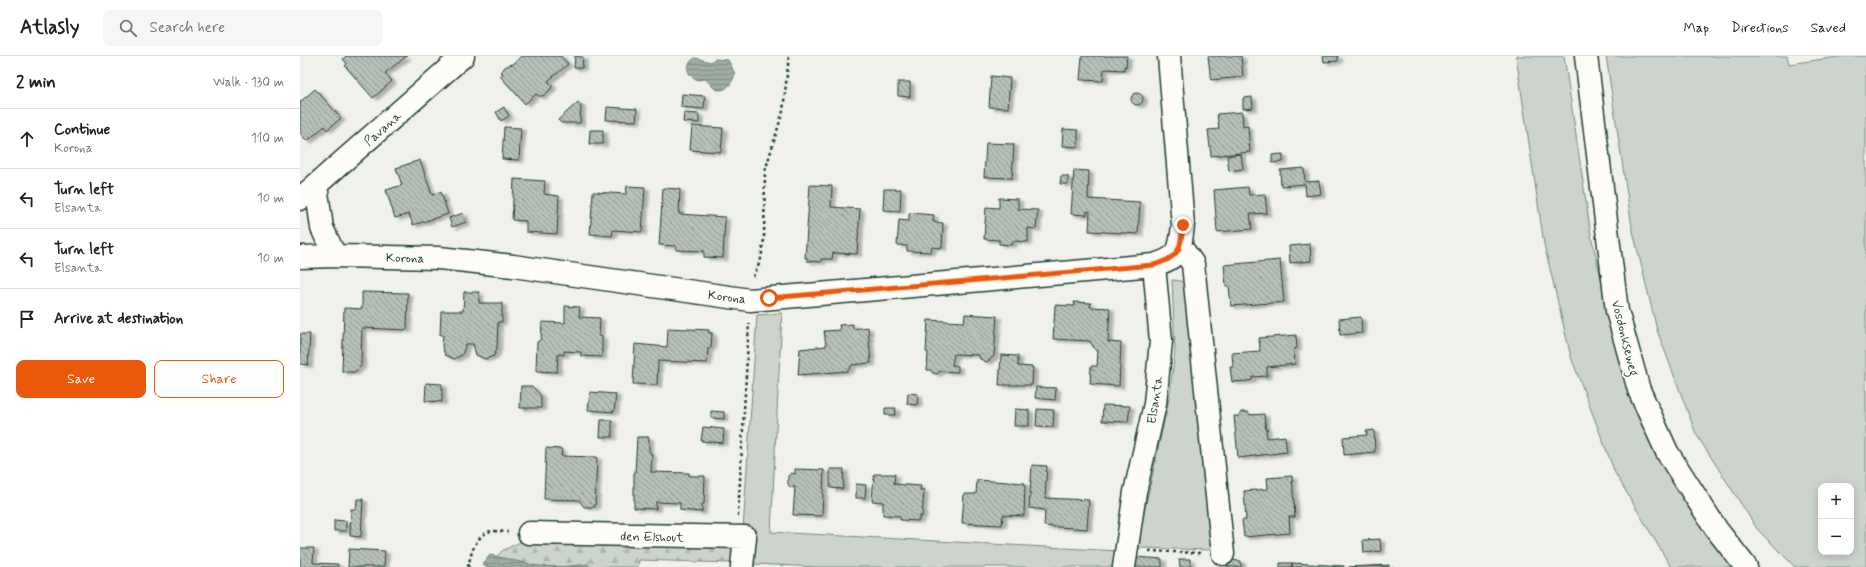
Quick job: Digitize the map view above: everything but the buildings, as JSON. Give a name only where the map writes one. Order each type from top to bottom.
[{"type":"street","name":"Pavana","points":[[300,199],[463,56]]},
{"type":"street","points":[[1154,265],[1170,260],[1181,247],[1183,225],[1169,56]]},
{"type":"street","name":"Vosdonkseweg","points":[[1586,56],[1617,311],[1639,390],[1667,452],[1718,530],[1746,567]]},
{"type":"street","points":[[316,185],[322,228],[335,256]]},
{"type":"street","points":[[1181,247],[1193,264],[1223,554]]},
{"type":"street","name":"Korona","points":[[300,257],[335,256],[439,258],[512,266],[750,300],[1154,265]]},
{"type":"street","name":"Elsanta","points":[[1125,559],[1135,492],[1155,404],[1160,341],[1154,265]]},
{"type":"street","name":"den Elshout","points":[[529,533],[737,537]]},
{"type":"street","points":[[737,537],[744,537],[742,567]]},
{"type":"path","points":[[737,537],[750,300],[749,287],[761,259],[764,239],[765,171],[783,111],[789,56]]},
{"type":"path","points":[[468,567],[472,550],[477,541],[489,532],[529,533]]},
{"type":"path","points":[[1125,559],[1223,554]]},
{"type":"green space","points":[[1516,56],[1564,56],[1591,235],[1616,342],[1734,567],[1671,567],[1615,473],[1571,357],[1544,244]]},
{"type":"green space","points":[[1606,56],[1787,56],[1789,64],[1845,56],[1866,56],[1866,567],[1795,567],[1758,530],[1696,434],[1657,330],[1632,227]]},
{"type":"green space","points":[[1172,280],[1181,281],[1188,288],[1213,550],[1139,548],[1142,522],[1169,399],[1175,351]]},
{"type":"green space","points":[[782,313],[771,532],[1119,551],[1116,567],[819,567],[752,564],[743,530],[757,315]]},
{"type":"green space","points":[[522,541],[733,545],[732,563],[639,560],[638,567],[485,567],[502,551]]},
{"type":"shaded area","points":[[695,58],[711,62],[715,59],[728,60],[735,74],[728,87],[718,90],[705,79],[698,80],[694,78],[689,73],[688,67],[691,61]]},
{"type":"shaded area","points":[[490,555],[538,566],[562,567],[490,567],[483,564]]},
{"type":"shaded area","points":[[588,564],[590,567],[562,567]]},
{"type":"route","points":[[769,298],[1154,265],[1170,260],[1181,247],[1183,225]]}]
